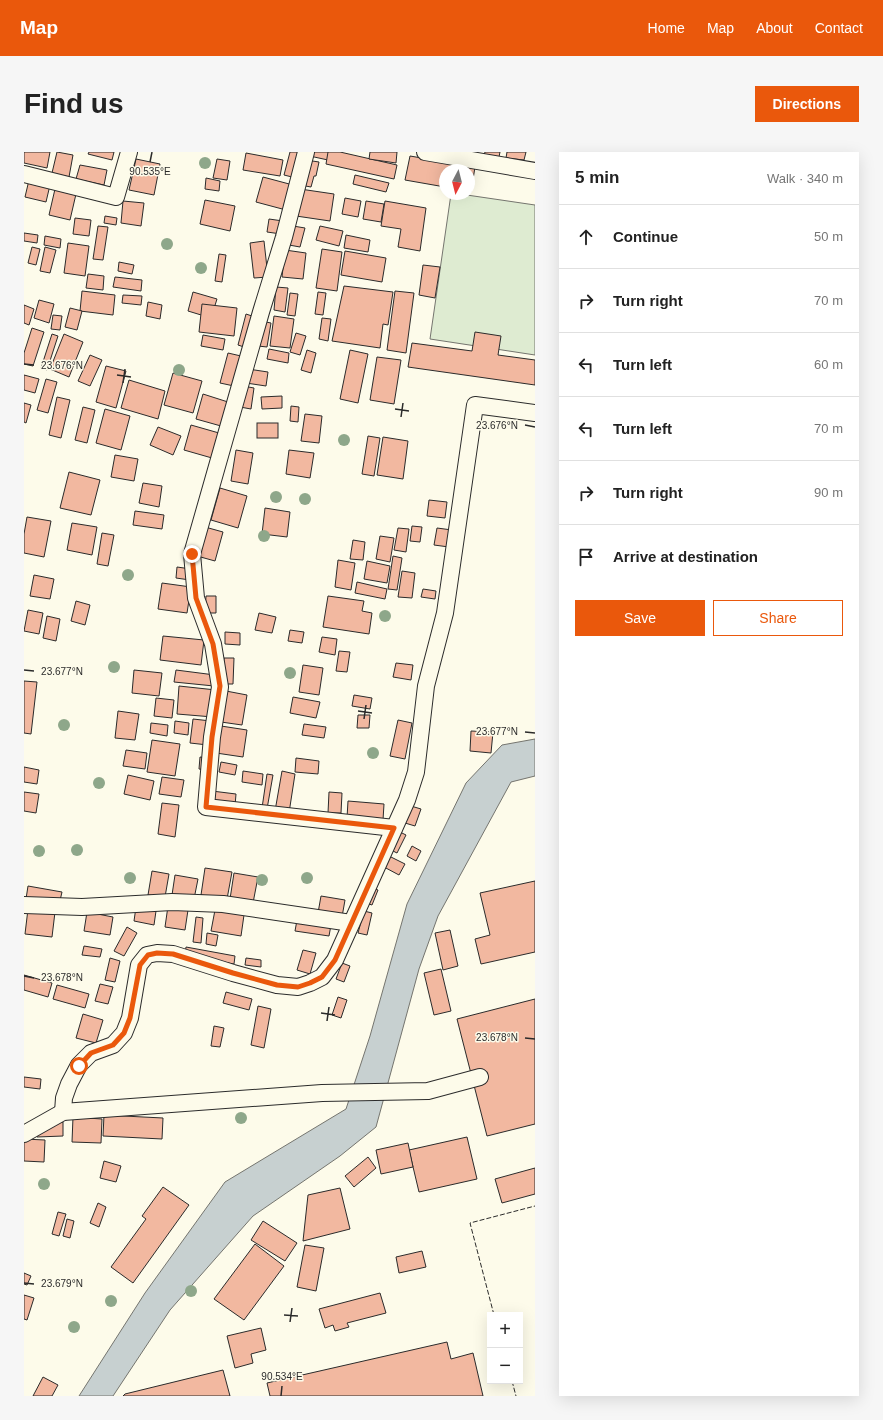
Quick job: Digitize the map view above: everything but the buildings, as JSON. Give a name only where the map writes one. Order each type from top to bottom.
[{"type":"street","points":[[24,174],[116,197],[129,152]]},
{"type":"street","points":[[306,152],[284,237],[192,554],[196,598],[213,644],[220,686],[212,737],[206,807],[394,828]]},
{"type":"street","points":[[425,152],[535,171]]},
{"type":"street","points":[[63,1112],[64,1098],[69,1084],[79,1066],[91,1053],[113,1045],[124,1033],[130,1018],[140,965],[148,955],[157,953],[173,954],[277,985],[298,987],[322,977],[335,960],[407,800],[416,772],[426,686],[445,613],[475,405],[535,412]]},
{"type":"street","points":[[24,905],[82,907],[172,902],[223,904],[351,923]]},
{"type":"street","points":[[24,1134],[63,1112],[322,1093],[428,1091],[480,1077]]},
{"type":"green space","points":[[475,196],[535,205],[535,355],[430,339],[450,200],[475,200]]},
{"type":"shaded area","points":[[535,739],[535,776],[511,782],[438,916],[419,969],[376,1127],[340,1156],[253,1216],[170,1310],[113,1396],[79,1396],[145,1293],[225,1182],[346,1109],[370,1036],[407,904],[466,783],[502,745]]},
{"type":"fence","points":[[493,1312],[470,1223],[535,1206]]},
{"type":"fence","points":[[513,1384],[516,1396]]},
{"type":"route","points":[[79,1066],[91,1053],[113,1045],[124,1033],[130,1018],[140,965],[148,955],[157,953],[173,954],[277,985],[298,987],[322,977],[335,960],[394,828],[206,807],[212,737],[220,686],[213,644],[196,598],[192,554]]}]
